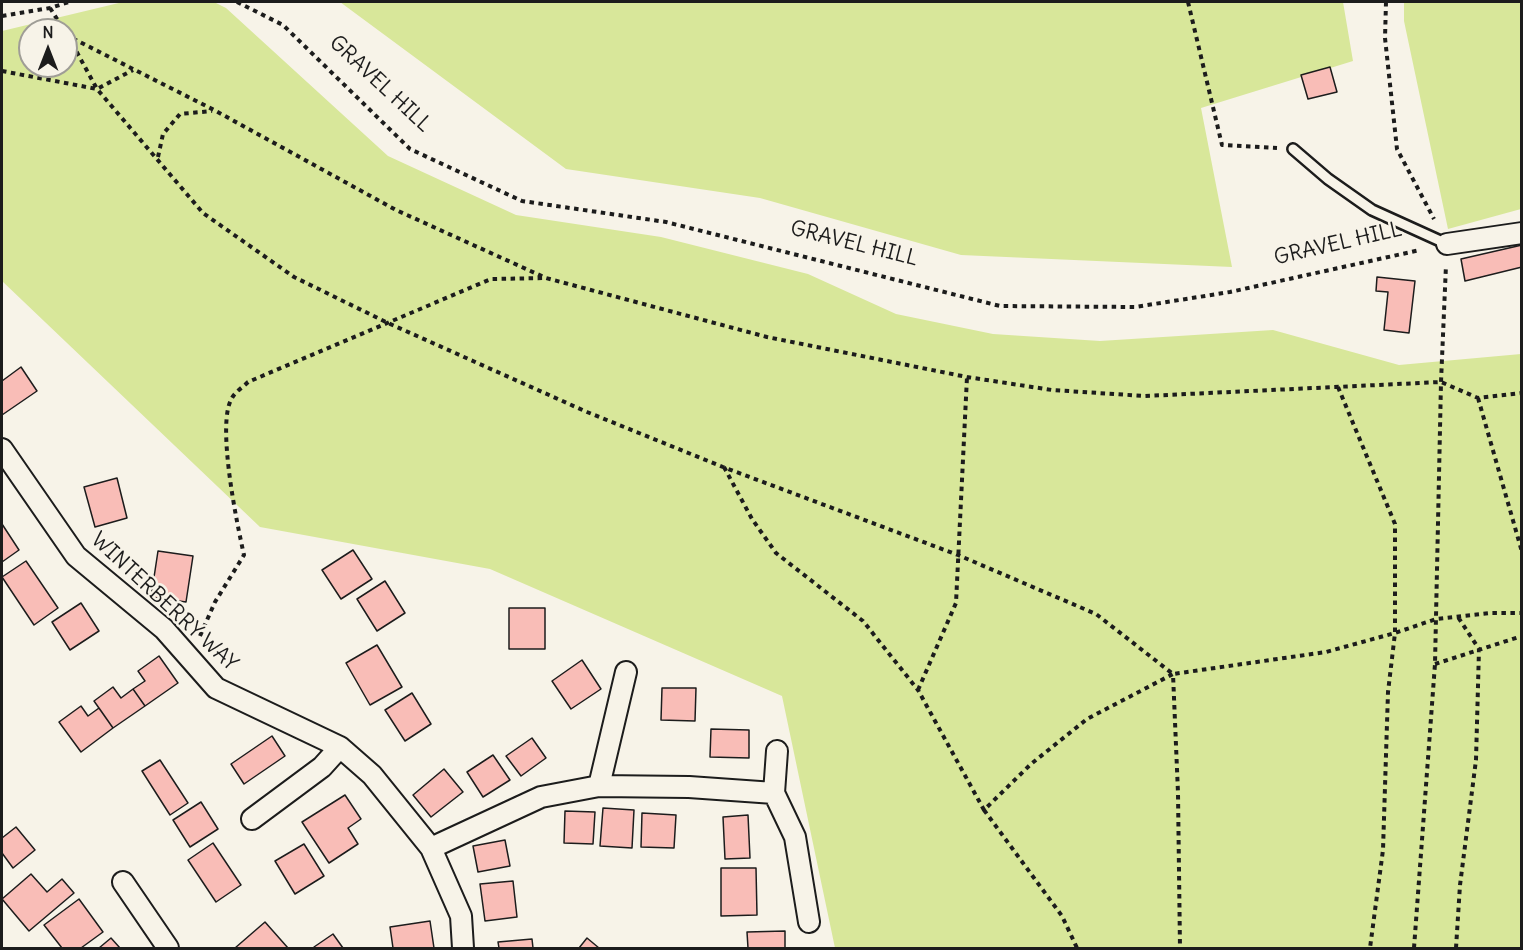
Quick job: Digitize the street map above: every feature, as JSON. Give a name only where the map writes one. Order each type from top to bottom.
[{"type":"street","points":[[1447,244],[1521,233]]},
{"type":"street","name":"WINTERBERRY WAY","points":[[2,449],[76,556],[164,629],[216,688],[340,747],[372,775],[431,848],[461,916],[463,948]]},
{"type":"street","points":[[599,786],[626,672]]},
{"type":"street","points":[[252,819],[322,767],[340,747]]},
{"type":"street","points":[[777,751],[774,793],[795,837],[809,922]]},
{"type":"street","points":[[431,848],[541,797],[599,786],[689,787],[774,793]]},
{"type":"street","points":[[123,882],[168,948]]},
{"type":"lane","points":[[1293,149],[1328,179],[1372,210],[1447,244]]},
{"type":"path","points":[[2,16],[50,8],[69,2]]},
{"type":"path","name":"GRAVEL HILL","points":[[237,2],[283,25],[410,149],[522,201],[666,222],[1000,306],[1135,307],[1230,292],[1447,244]]},
{"type":"path","points":[[1188,2],[1222,145],[1293,149]]},
{"type":"path","points":[[1386,2],[1385,38],[1397,149],[1447,244],[1441,382],[1435,664],[1414,948]]},
{"type":"path","points":[[50,8],[56,18]]},
{"type":"path","points":[[78,39],[214,110],[396,210],[546,278],[767,336],[967,377],[1052,390],[1145,396],[1441,382],[1478,398],[1521,393]]},
{"type":"path","points":[[78,55],[97,89],[203,213],[294,277],[388,323],[587,412],[958,555],[1096,614],[1173,674],[1178,793],[1180,948]]},
{"type":"path","points":[[2,71],[97,89],[134,69]]},
{"type":"path","points":[[157,158],[163,134],[180,114],[214,110]]},
{"type":"path","points":[[190,659],[215,602],[244,555],[232,502],[226,420],[231,399],[248,382],[491,279],[546,278]]},
{"type":"path","points":[[918,690],[956,603],[967,377]]},
{"type":"path","points":[[1338,387],[1395,524],[1395,633],[1388,692],[1383,850],[1370,948]]},
{"type":"path","points":[[1478,398],[1521,552]]},
{"type":"path","points":[[723,466],[752,519],[776,553],[863,621],[918,690],[984,810],[1062,916],[1077,948]]},
{"type":"path","points":[[984,810],[1031,764],[1087,719],[1173,674],[1326,652],[1436,619],[1491,613],[1521,613]]},
{"type":"path","points":[[1456,948],[1460,885],[1476,760],[1479,649],[1458,616]]},
{"type":"path","points":[[1435,664],[1521,636]]},
{"type":"green space","points":[[123,2],[214,2],[226,8],[388,156],[516,215],[661,237],[808,274],[896,314],[993,334],[1100,341],[1273,330],[1399,365],[1521,354],[1521,948],[835,948],[782,696],[490,569],[260,527],[2,281],[2,31],[18,27],[18,78],[78,78],[78,18],[56,18]]},
{"type":"green space","points":[[340,2],[1343,2],[1353,61],[1201,108],[1232,267],[961,255],[760,198],[566,169]]},
{"type":"green space","points":[[1404,2],[1521,2],[1521,209],[1448,229],[1404,21]]},
{"type":"building","points":[[1330,67],[1337,92],[1308,99],[1301,75]]},
{"type":"building","points":[[1522,245],[1522,267],[1465,281],[1461,259]]},
{"type":"building","points":[[1377,277],[1415,281],[1409,333],[1384,330],[1388,292],[1376,291]]},
{"type":"building","points":[[21,367],[37,391],[2,415],[2,381]]},
{"type":"building","points":[[117,478],[127,518],[95,527],[84,487]]},
{"type":"building","points":[[2,524],[19,550],[2,562]]},
{"type":"building","points":[[353,550],[372,579],[341,599],[322,570]]},
{"type":"building","points":[[158,551],[193,556],[186,602],[151,597]]},
{"type":"building","points":[[26,561],[58,608],[34,625],[2,577]]},
{"type":"building","points":[[385,581],[405,613],[377,631],[357,599]]},
{"type":"building","points":[[81,603],[99,631],[70,650],[52,622]]},
{"type":"building","points":[[509,608],[545,608],[545,649],[509,649]]},
{"type":"building","points":[[377,645],[402,687],[370,705],[346,663]]},
{"type":"building","points":[[159,656],[178,683],[145,706],[133,689],[145,681],[138,671]]},
{"type":"building","points":[[582,660],[601,689],[571,709],[552,681]]},
{"type":"building","points":[[113,687],[121,698],[133,689],[145,706],[113,728],[94,701]]},
{"type":"building","points":[[662,688],[696,688],[695,721],[661,720]]},
{"type":"building","points":[[412,693],[431,724],[405,741],[385,710]]},
{"type":"building","points":[[81,706],[88,716],[99,708],[113,728],[81,752],[59,722]]},
{"type":"building","points":[[711,729],[749,730],[749,758],[710,757]]},
{"type":"building","points":[[272,736],[285,756],[244,784],[231,764]]},
{"type":"building","points":[[532,738],[546,758],[521,776],[506,756]]},
{"type":"building","points":[[493,755],[510,780],[483,797],[467,772]]},
{"type":"building","points":[[160,760],[188,803],[170,815],[142,771]]},
{"type":"building","points":[[444,769],[463,792],[431,817],[413,795]]},
{"type":"building","points":[[345,795],[361,819],[348,828],[358,844],[329,863],[302,822]]},
{"type":"building","points":[[201,802],[218,829],[190,847],[173,820]]},
{"type":"building","points":[[603,808],[634,810],[632,848],[600,846]]},
{"type":"building","points":[[565,811],[595,812],[593,844],[564,843]]},
{"type":"building","points":[[642,813],[676,815],[674,848],[641,847]]},
{"type":"building","points":[[748,815],[750,858],[725,859],[723,817]]},
{"type":"building","points":[[16,827],[35,850],[13,868],[2,853],[2,838]]},
{"type":"building","points":[[505,840],[510,866],[478,872],[473,846]]},
{"type":"building","points":[[213,843],[241,885],[216,902],[188,860]]},
{"type":"building","points":[[304,844],[324,876],[295,894],[275,861]]},
{"type":"building","points":[[721,868],[756,868],[757,915],[721,916]]},
{"type":"building","points":[[31,874],[47,892],[62,879],[74,893],[29,931],[2,899]]},
{"type":"building","points":[[513,881],[517,917],[485,921],[480,884]]},
{"type":"building","points":[[79,899],[103,932],[81,948],[62,948],[44,925]]},
{"type":"building","points":[[430,921],[434,948],[393,948],[390,927]]},
{"type":"building","points":[[265,922],[288,948],[235,948]]},
{"type":"building","points":[[785,931],[785,948],[748,948],[747,932]]},
{"type":"building","points":[[333,934],[343,948],[314,948],[314,947]]},
{"type":"building","points":[[111,938],[120,948],[99,948]]},
{"type":"building","points":[[587,938],[599,948],[579,948]]},
{"type":"building","points":[[532,939],[533,948],[499,948],[498,942]]}]
